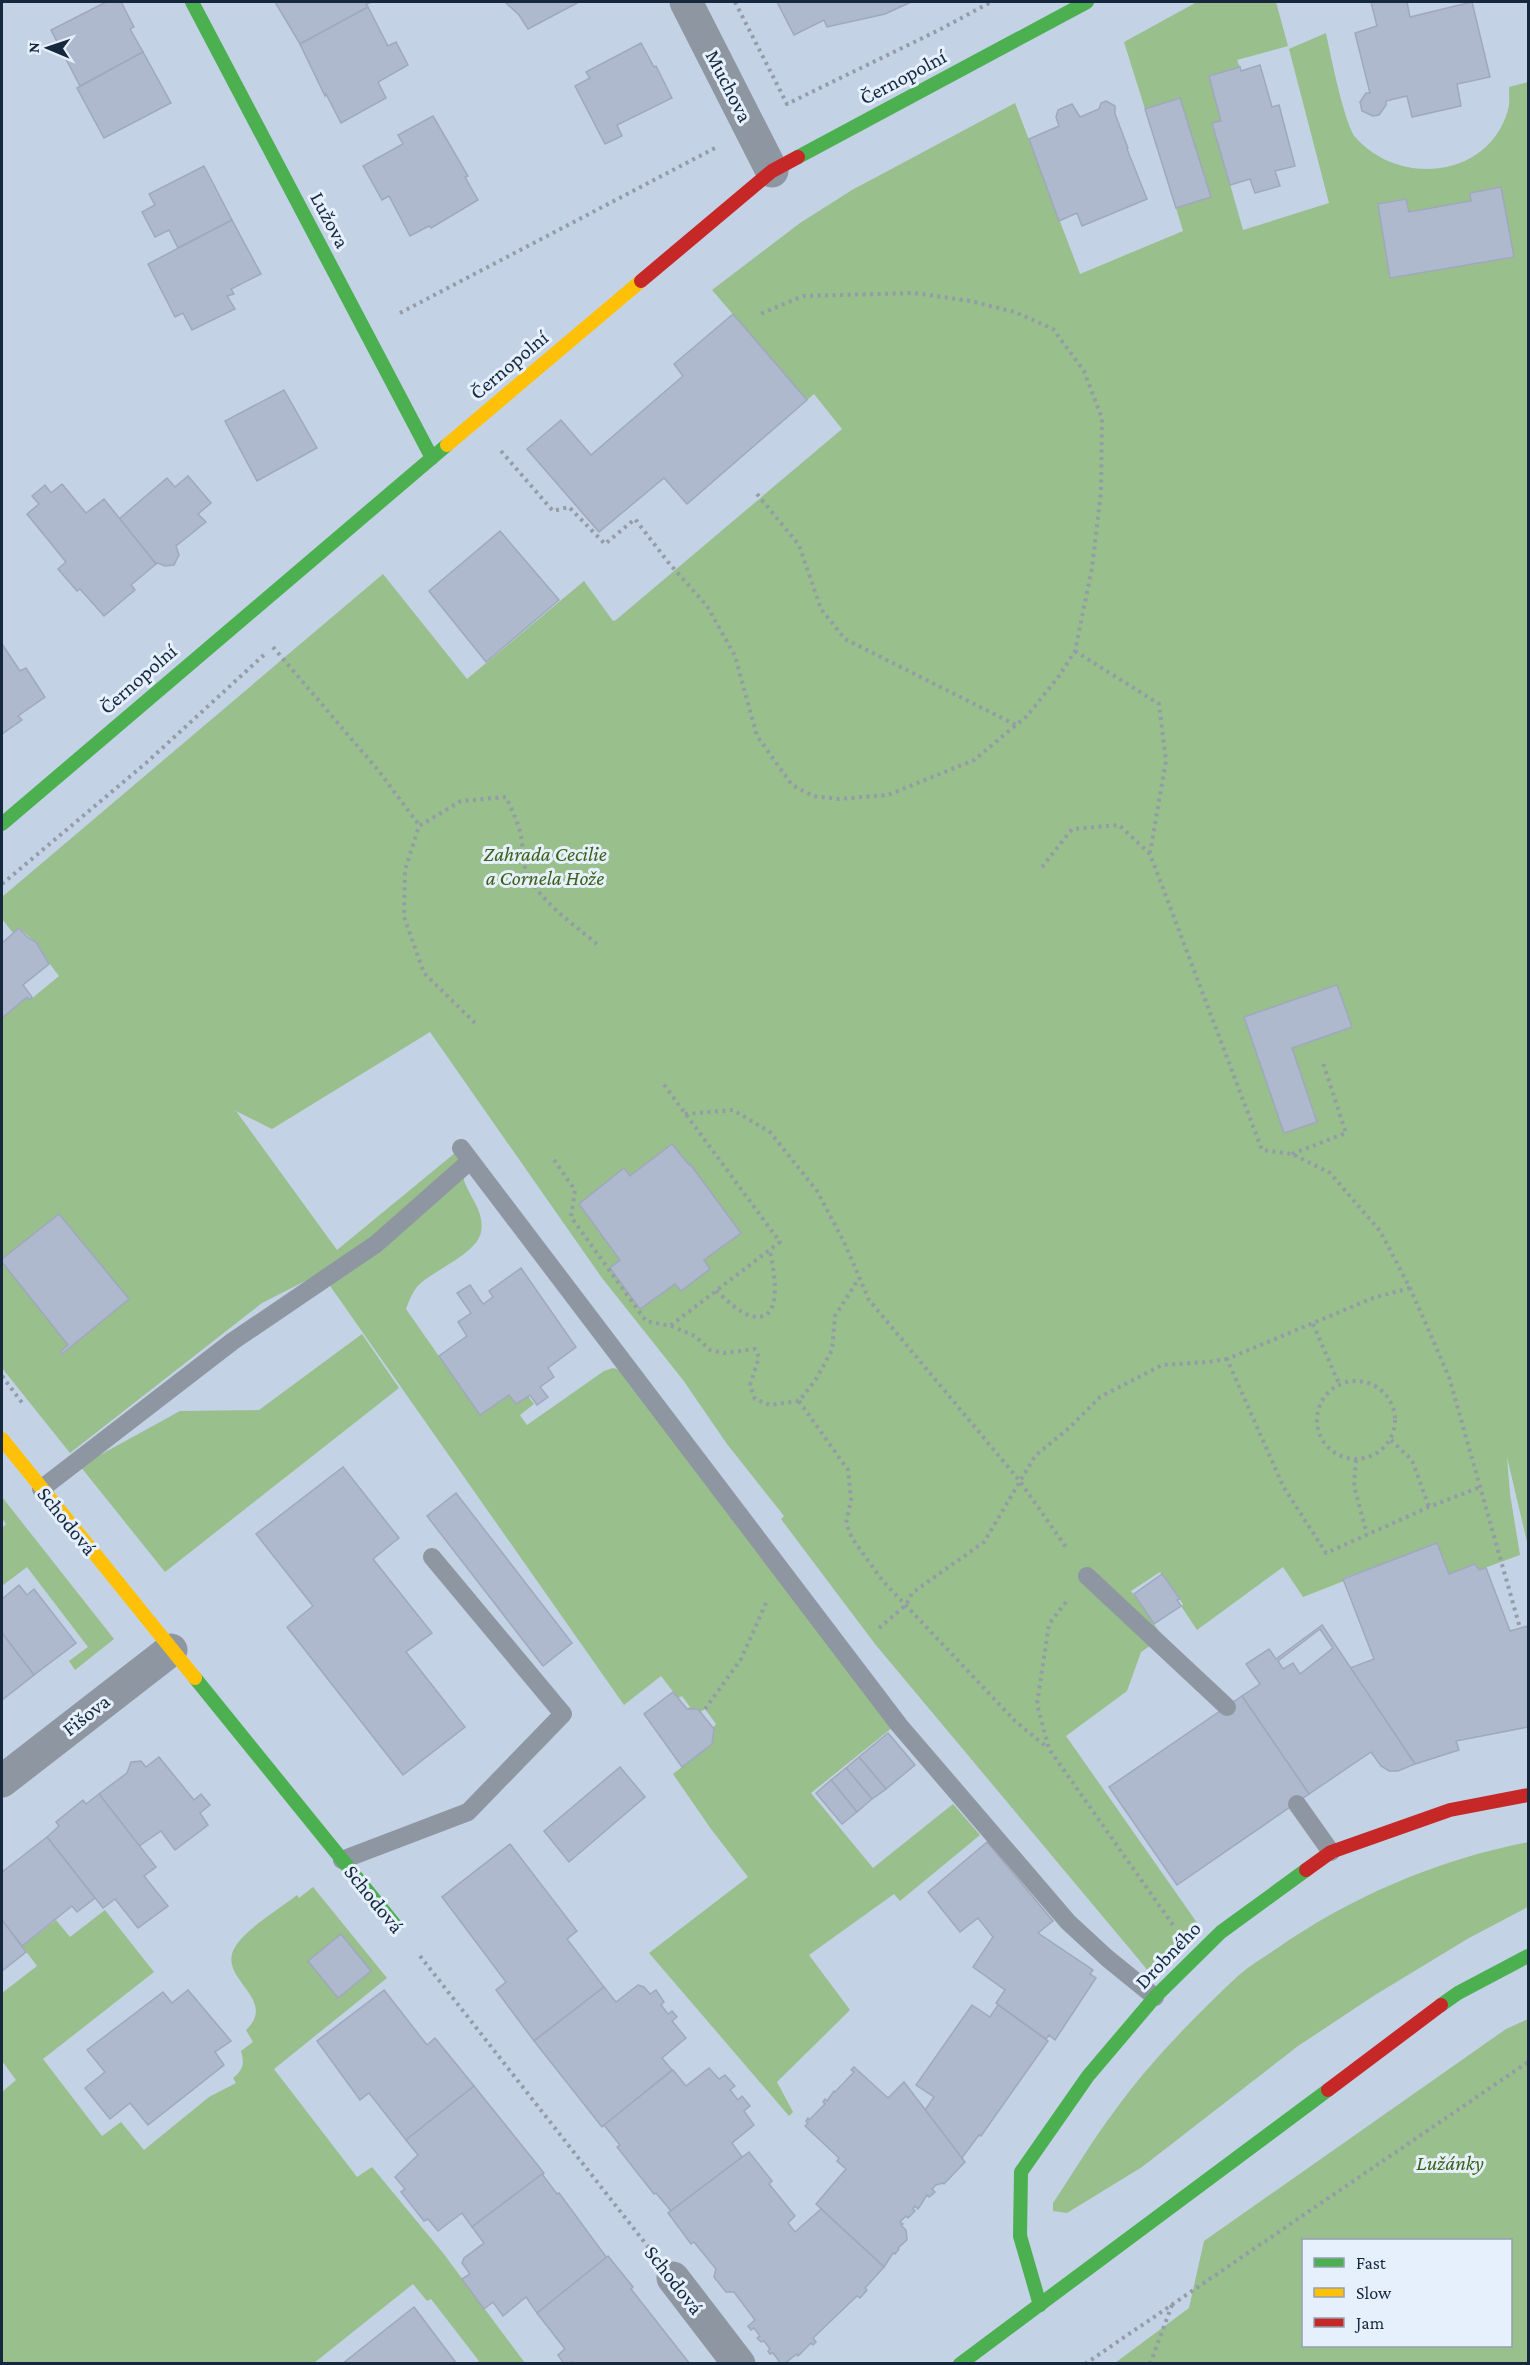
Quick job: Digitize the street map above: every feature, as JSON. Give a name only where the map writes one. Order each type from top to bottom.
[{"type":"street","name":"Lužova","points":[[192,2],[432,458]]},
{"type":"street","name":"Muchova","points":[[686,2],[772,171]]},
{"type":"street","name":"Černopolní","points":[[2,824],[772,171],[1087,2]]},
{"type":"street","name":"Schodová","points":[[2,1438],[395,1925]]},
{"type":"street","name":"Fišova","points":[[2,1781],[171,1650]]},
{"type":"street","name":"Drobného","points":[[1040,2305],[1020,2236],[1021,2172],[1088,2076],[1155,1997],[1221,1932],[1330,1852],[1449,1810],[1528,1795]]},
{"type":"street","points":[[960,2364],[1458,1993],[1528,1956]]},
{"type":"street","name":"Schodová","points":[[673,2278],[740,2364]]},
{"type":"lane","points":[[41,1489],[233,1341],[376,1244],[466,1154],[899,1725],[1068,1922],[1107,1958],[1155,1997]]},
{"type":"lane","points":[[342,1860],[468,1812],[563,1714],[432,1557]]},
{"type":"lane","points":[[1086,1576],[1227,1707]]},
{"type":"lane","points":[[1297,1804],[1330,1852]]},
{"type":"path","points":[[735,2],[787,104],[991,2]]},
{"type":"path","points":[[394,303],[399,313],[725,142]]},
{"type":"path","points":[[510,463],[553,512],[569,507],[605,544],[635,519],[668,562],[707,606],[735,656],[757,736],[792,785],[813,796],[839,799],[888,795],[974,760],[1027,716],[1059,676],[1075,651],[1092,568],[1101,492],[1102,418],[1084,371],[1053,329],[1015,312],[970,301],[915,293],[803,296],[758,315]]},
{"type":"path","points":[[494,461],[503,454]]},
{"type":"path","points":[[757,494],[799,545],[821,609],[845,639],[1016,724]]},
{"type":"path","points":[[2,884],[146,763],[282,640]]},
{"type":"path","points":[[273,647],[378,771],[419,825]]},
{"type":"path","points":[[1075,651],[1159,704],[1166,761],[1150,854]]},
{"type":"path","points":[[475,1023],[424,973],[404,917],[405,870],[419,825],[460,801],[506,797],[515,816],[521,837],[524,864],[533,885],[599,946]]},
{"type":"path","points":[[1042,867],[1072,829],[1119,825],[1150,854],[1262,1150],[1292,1154],[1330,1173],[1380,1231],[1410,1288],[1449,1377],[1520,1628]]},
{"type":"path","points":[[1292,1154],[1346,1133],[1323,1060]]},
{"type":"path","points":[[662,1082],[780,1242],[670,1326]]},
{"type":"path","points":[[685,1114],[733,1110],[770,1132],[817,1191],[869,1300],[1019,1480],[1086,1576],[1049,1624],[1037,1704],[1048,1749]]},
{"type":"path","points":[[554,1160],[575,1190],[571,1217],[646,1321],[670,1326],[695,1336],[710,1350],[724,1353],[755,1350],[759,1357],[750,1385],[755,1399],[770,1405],[799,1401],[815,1381],[832,1350],[835,1316],[860,1278]]},
{"type":"path","points":[[716,1291],[750,1316],[760,1317],[768,1312],[774,1301],[776,1287],[770,1250]]},
{"type":"path","points":[[879,1628],[906,1605],[912,1593],[984,1542],[1035,1456],[1108,1392],[1162,1365],[1227,1359],[1373,1298],[1410,1288]]},
{"type":"path","points":[[1313,1324],[1340,1384]]},
{"type":"path","points":[[1227,1359],[1283,1486],[1326,1553],[1480,1487]]},
{"type":"path","points":[[1363,1381],[1375,1385],[1392,1403],[1396,1415],[1395,1428],[1391,1440],[1376,1455],[1356,1460],[1343,1458],[1323,1441],[1318,1429],[1317,1416],[1328,1392],[1340,1384],[1363,1381]]},
{"type":"path","points":[[799,1401],[848,1470],[851,1500],[846,1523],[852,1538],[882,1580],[1015,1721],[1048,1749],[1180,1934]]},
{"type":"path","points":[[1391,1440],[1412,1460],[1429,1507]]},
{"type":"path","points":[[1356,1460],[1354,1486],[1367,1534]]},
{"type":"path","points":[[705,1709],[741,1659],[781,1569]]},
{"type":"path","name":"Schodová","points":[[395,1925],[673,2278]]},
{"type":"path","points":[[1086,2364],[1528,2062]]},
{"type":"path","points":[[1150,2364],[1173,2305]]},
{"type":"green space","name":"Zahrada Cecilie a Cornela Hože","points":[[1197,2],[1276,2],[1288,46],[1237,60],[1240,67],[1209,76],[1221,121],[1213,124],[1243,230],[1329,203],[1289,49],[1326,33],[1347,120],[1356,138],[1374,154],[1396,164],[1418,169],[1441,168],[1463,162],[1482,150],[1498,133],[1508,110],[1509,87],[1528,82],[1528,1546],[1507,1457],[1510,1494],[1520,1555],[1479,1570],[1475,1564],[1449,1574],[1437,1544],[1343,1578],[1344,1581],[1303,1597],[1283,1567],[1197,1630],[1181,1606],[1183,1604],[1160,1572],[1131,1591],[1163,1637],[1141,1652],[1127,1691],[1066,1736],[1200,1927],[1150,1973],[875,1644],[781,1519],[784,1516],[727,1444],[683,1380],[602,1278],[430,1032],[272,1129],[236,1111],[337,1250],[461,1148],[464,1180],[481,1217],[481,1232],[478,1240],[465,1254],[419,1285],[412,1294],[406,1309],[480,1415],[509,1395],[516,1404],[528,1396],[534,1404],[520,1415],[527,1425],[604,1371],[613,1368],[623,1371],[893,1727],[811,1793],[873,1868],[953,1804],[980,1835],[900,1901],[894,1894],[809,1955],[850,2010],[777,2082],[793,2112],[789,2116],[649,1953],[748,1877],[673,1774],[682,1767],[716,1724],[705,1709],[700,1712],[698,1709],[687,1709],[690,1707],[682,1696],[678,1698],[661,1676],[624,1705],[321,1273],[262,1303],[70,1453],[2,1368],[2,1018],[27,997],[30,1000],[59,976],[35,942],[20,928],[13,933],[2,919],[2,897],[383,574],[467,679],[584,581],[613,621],[616,620],[842,429],[814,394],[807,400],[712,290],[800,223],[852,190],[1015,103],[1080,274],[1183,231],[1176,208],[1210,197],[1180,98],[1145,109],[1124,42]],"holes":[[[1337,985],[1352,1027],[1292,1048],[1317,1121],[1285,1132],[1245,1017]]]},
{"type":"green space","points":[[362,1334],[399,1388],[165,1572],[80,1466],[180,1411],[259,1410]]},
{"type":"green space","points":[[2,1497],[114,1639],[75,1670],[69,1661],[88,1647],[27,1567],[2,1586],[2,1528],[6,1524],[2,1518]]},
{"type":"green space","points":[[1528,1842],[1528,1907],[1469,1938],[1375,1995],[1298,2046],[1142,2167],[1067,2213],[1053,2211],[1053,2203],[1099,2132],[1129,2091],[1174,2039],[1243,1971],[1304,1930],[1396,1882],[1461,1859]]},
{"type":"green space","points":[[313,1887],[387,1978],[274,2069],[357,2177],[372,2167],[443,2253],[525,2363],[476,2363],[479,2361],[431,2299],[427,2301],[413,2284],[314,2363],[2,2363],[2,2092],[16,2080],[2,2061],[2,1993],[37,1966],[22,1946],[56,1920],[70,1937],[105,1910],[154,1972],[43,2059],[102,2136],[121,2122],[144,2150],[209,2097],[236,2083],[233,2078],[242,2066],[241,2051],[253,2042],[246,2030],[254,2019],[256,2009],[253,1999],[234,1971],[231,1961],[233,1951],[237,1943],[252,1928],[297,1895],[299,1898]]},
{"type":"green space","name":"Lužánky","points":[[1528,2019],[1528,2363],[1115,2363],[1189,2308],[1204,2241],[1506,2029]]},
{"type":"building","points":[[106,2],[121,2],[134,27],[130,29],[143,52],[80,86],[51,30]]},
{"type":"building","points":[[275,2],[372,2],[366,4],[368,7],[300,44]]},
{"type":"building","points":[[505,2],[579,2],[528,29],[519,15]]},
{"type":"building","points":[[777,2],[911,2],[885,14],[827,27],[824,20],[794,35]]},
{"type":"building","points":[[1371,2],[1407,2],[1410,17],[1472,2],[1490,77],[1457,84],[1461,106],[1412,117],[1407,96],[1386,101],[1379,115],[1373,116],[1362,111],[1360,102],[1366,93],[1370,93],[1355,33],[1377,26]]},
{"type":"building","points":[[368,7],[388,46],[396,42],[408,65],[378,82],[386,98],[341,123],[300,44]]},
{"type":"building","points":[[641,43],[672,98],[617,125],[622,136],[605,144],[575,86],[590,78],[586,72]]},
{"type":"building","points":[[143,52],[171,103],[104,138],[77,88]]},
{"type":"building","points":[[1260,65],[1272,107],[1279,105],[1295,166],[1275,171],[1280,186],[1255,193],[1250,179],[1230,185],[1212,123],[1221,121],[1209,76],[1240,67],[1241,71]]},
{"type":"building","points":[[1180,98],[1211,197],[1176,208],[1145,109]]},
{"type":"building","points":[[1106,101],[1115,106],[1115,114],[1127,149],[1147,199],[1082,226],[1077,213],[1059,221],[1029,139],[1059,126],[1056,117],[1058,110],[1072,104],[1080,117],[1099,109],[1101,103]]},
{"type":"building","points":[[433,116],[468,176],[465,177],[478,200],[431,228],[429,226],[410,236],[389,196],[382,200],[363,166],[403,144],[398,135]]},
{"type":"building","points":[[204,166],[232,220],[178,248],[169,230],[155,237],[142,212],[155,205],[149,194]]},
{"type":"building","points":[[1501,187],[1514,257],[1390,278],[1378,204],[1406,199],[1409,212],[1471,201],[1470,193]]},
{"type":"building","points":[[232,220],[261,274],[231,289],[234,294],[227,296],[235,309],[192,330],[183,313],[175,317],[148,264]]},
{"type":"building","points":[[733,314],[807,400],[687,504],[664,478],[599,532],[527,449],[561,420],[591,455],[683,376],[674,364]]},
{"type":"building","points":[[284,390],[317,448],[257,481],[225,421]]},
{"type":"building","points":[[188,476],[211,503],[198,514],[206,522],[176,546],[179,555],[174,565],[156,564],[119,519],[167,478],[175,487]]},
{"type":"building","points":[[62,484],[86,513],[104,499],[156,564],[131,585],[135,590],[104,616],[80,589],[77,591],[58,569],[66,562],[27,514],[39,504],[32,496],[45,485],[51,493]]},
{"type":"building","points":[[500,531],[559,600],[486,662],[429,591]]},
{"type":"building","points":[[2,644],[20,671],[26,668],[45,697],[18,716],[22,720],[2,734]]},
{"type":"building","points":[[19,928],[27,937],[36,942],[49,964],[23,985],[32,997],[30,1000],[27,997],[2,1018],[2,943]]},
{"type":"building","points":[[1337,985],[1352,1027],[1292,1048],[1317,1122],[1284,1133],[1244,1017]]},
{"type":"building","points":[[672,1144],[690,1164],[741,1233],[704,1260],[710,1269],[681,1291],[675,1284],[640,1309],[610,1268],[620,1260],[579,1204],[624,1168],[630,1176]]},
{"type":"building","points":[[59,1214],[129,1299],[62,1354],[60,1352],[68,1345],[2,1262],[2,1259]]},
{"type":"building","points":[[521,1268],[576,1347],[548,1368],[554,1377],[540,1387],[548,1397],[537,1405],[530,1395],[516,1404],[509,1395],[480,1415],[439,1356],[467,1336],[458,1322],[471,1313],[457,1293],[470,1285],[483,1304],[493,1297],[489,1291]]},
{"type":"building","points":[[343,1467],[399,1538],[373,1559],[432,1633],[406,1652],[465,1727],[403,1775],[287,1627],[313,1606],[256,1534]]},
{"type":"building","points":[[456,1493],[572,1643],[543,1666],[427,1516]]},
{"type":"building","points":[[1437,1543],[1449,1574],[1475,1564],[1479,1570],[1486,1568],[1510,1631],[1528,1626],[1528,1727],[1456,1741],[1459,1750],[1415,1764],[1350,1668],[1374,1659],[1343,1579]]},
{"type":"building","points":[[1162,1574],[1180,1599],[1177,1600],[1181,1606],[1154,1624],[1134,1594]]},
{"type":"building","points":[[19,1585],[27,1595],[34,1589],[76,1643],[34,1675],[2,1633],[2,1599]]},
{"type":"building","points":[[1322,1625],[1415,1764],[1398,1771],[1389,1771],[1381,1766],[1371,1752],[1309,1794],[1242,1696],[1260,1684],[1246,1664],[1269,1649],[1276,1659]],"holes":[[[1320,1629],[1333,1648],[1300,1674],[1293,1663],[1283,1669],[1278,1661]]]},
{"type":"building","points":[[2,1633],[34,1675],[2,1700]]},
{"type":"building","points":[[673,1692],[687,1709],[698,1709],[714,1729],[712,1744],[682,1767],[644,1714]]},
{"type":"building","points":[[1242,1696],[1309,1794],[1177,1885],[1109,1787]]},
{"type":"building","points":[[888,1733],[915,1765],[886,1789],[859,1757]]},
{"type":"building","points":[[159,1757],[194,1800],[201,1794],[210,1805],[200,1813],[208,1825],[175,1850],[161,1831],[139,1846],[99,1794],[127,1773],[131,1762],[141,1761],[146,1767]]},
{"type":"building","points":[[859,1757],[886,1789],[872,1799],[846,1768]]},
{"type":"building","points":[[620,1767],[645,1797],[569,1862],[544,1831]]},
{"type":"building","points":[[846,1768],[872,1799],[857,1812],[831,1780]]},
{"type":"building","points":[[831,1780],[857,1812],[842,1824],[816,1793]]},
{"type":"building","points":[[99,1794],[156,1867],[144,1876],[168,1906],[138,1928],[115,1899],[103,1908],[47,1837],[59,1826],[56,1822],[83,1800],[86,1804]]},
{"type":"building","points":[[47,1837],[95,1898],[77,1912],[72,1906],[22,1946],[2,1920],[2,1872]]},
{"type":"building","points":[[987,1842],[1053,1921],[1038,1933],[1093,1970],[1090,1974],[1096,1978],[1055,2040],[1049,2035],[1046,2039],[996,2003],[1005,1990],[973,1967],[993,1937],[978,1918],[960,1932],[928,1892]]},
{"type":"building","points":[[510,1844],[577,1931],[567,1939],[604,1987],[534,2041],[496,1990],[506,1982],[442,1897]]},
{"type":"building","points":[[2,1920],[26,1952],[2,1971]]},
{"type":"building","points":[[341,1934],[371,1971],[338,1998],[308,1961]]},
{"type":"building","points":[[638,1985],[644,1987],[650,1994],[656,1990],[664,2002],[661,2005],[668,2014],[672,2011],[677,2017],[672,2021],[686,2038],[662,2058],[672,2070],[602,2127],[534,2041],[604,1987],[616,2002]]},
{"type":"building","points":[[188,1990],[231,2041],[215,2052],[224,2065],[148,2125],[130,2103],[110,2119],[85,2088],[105,2072],[87,2050],[163,1992],[172,2003]]},
{"type":"building","points":[[384,1990],[427,2045],[435,2038],[474,2086],[406,2140],[369,2093],[360,2100],[317,2041]]},
{"type":"building","points":[[972,2005],[990,2017],[998,2005],[1048,2041],[981,2136],[979,2135],[961,2159],[925,2110],[934,2097],[916,2085]]},
{"type":"building","points":[[854,2067],[888,2098],[904,2082],[965,2162],[944,2184],[936,2185],[932,2189],[935,2192],[929,2197],[927,2195],[918,2209],[915,2206],[913,2209],[915,2211],[900,2222],[906,2230],[907,2240],[895,2254],[893,2253],[884,2267],[816,2204],[846,2169],[837,2161],[839,2158],[805,2126],[808,2123],[806,2121],[825,2104],[823,2102],[825,2099],[827,2101],[854,2072],[851,2070]]},
{"type":"building","points":[[709,2068],[719,2079],[725,2075],[735,2086],[730,2090],[738,2100],[742,2096],[750,2106],[744,2111],[754,2125],[732,2143],[742,2157],[671,2211],[656,2193],[654,2194],[617,2147],[620,2145],[604,2125],[673,2070],[686,2086]]},
{"type":"building","points":[[474,2086],[544,2173],[472,2227],[462,2213],[438,2231],[428,2219],[424,2221],[401,2192],[405,2189],[395,2177],[418,2155],[406,2140]]},
{"type":"building","points":[[749,2152],[772,2181],[769,2184],[795,2216],[788,2223],[795,2232],[821,2209],[884,2267],[865,2288],[867,2290],[860,2298],[857,2296],[813,2338],[816,2342],[813,2345],[811,2343],[798,2356],[797,2354],[784,2364],[778,2364],[779,2361],[773,2353],[770,2354],[768,2351],[770,2349],[764,2341],[761,2342],[757,2338],[760,2336],[754,2328],[751,2330],[748,2326],[755,2320],[734,2292],[726,2292],[714,2277],[716,2269],[694,2242],[691,2244],[668,2213]]},
{"type":"building","points":[[542,2174],[557,2194],[559,2193],[607,2258],[537,2313],[526,2297],[503,2316],[493,2302],[484,2309],[462,2279],[470,2274],[462,2263],[464,2258],[484,2243],[472,2227]]},
{"type":"building","points":[[608,2256],[690,2364],[574,2364],[573,2362],[564,2364],[558,2355],[565,2349],[537,2313]]},
{"type":"building","points":[[414,2307],[457,2364],[342,2364]]},
{"type":"traffic: fast","points":[[192,2],[432,458]]},
{"type":"traffic: fast","points":[[798,157],[1087,2]]},
{"type":"traffic: fast","points":[[2,824],[447,445]]},
{"type":"traffic: fast","points":[[195,1678],[395,1925]]},
{"type":"traffic: fast","points":[[1040,2305],[1020,2236],[1021,2172],[1088,2076],[1155,1997],[1221,1932],[1306,1870]]},
{"type":"traffic: fast","points":[[1441,2005],[1458,1993],[1528,1956]]},
{"type":"traffic: fast","points":[[960,2364],[1328,2090]]},
{"type":"traffic: slow","points":[[447,445],[641,281]]},
{"type":"traffic: slow","points":[[2,1439],[195,1678]]},
{"type":"traffic: jam","points":[[641,281],[772,171],[798,157]]},
{"type":"traffic: jam","points":[[1306,1870],[1331,1852],[1450,1810],[1528,1795]]},
{"type":"traffic: jam","points":[[1328,2090],[1441,2005]]}]
